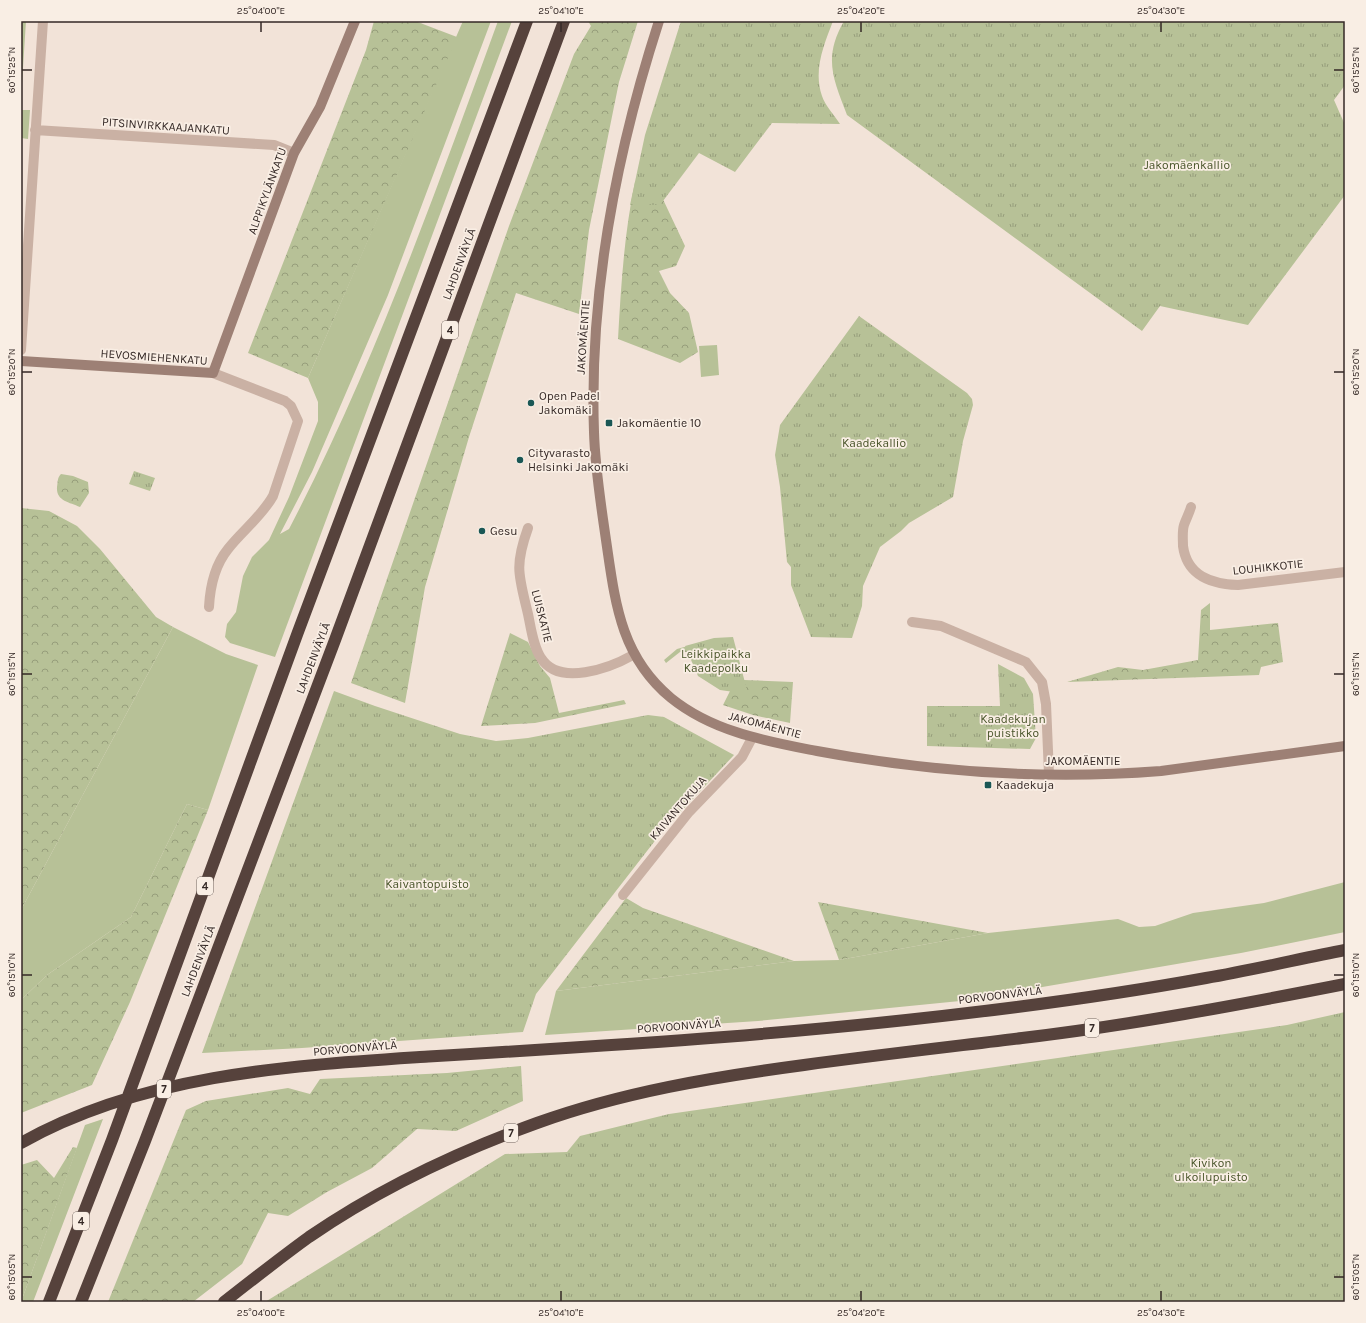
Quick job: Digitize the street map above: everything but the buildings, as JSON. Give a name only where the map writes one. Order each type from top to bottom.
[{"type":"highway","name":"LAHDENVÄYLÄ","points":[[49,1302],[112,1140],[298,632],[527,21]]},
{"type":"highway","name":"LAHDENVÄYLÄ","points":[[81,1302],[145,1141],[326,662],[564,21]]},
{"type":"highway","name":"PORVOONVÄYLÄ","points":[[21,1142],[65,1122],[139,1095],[220,1077],[352,1062],[727,1037],[990,1011],[1207,978],[1345,950]]},
{"type":"highway","name":"7","points":[[224,1302],[310,1236],[423,1171],[481,1145],[539,1122],[602,1103],[660,1089],[738,1074],[1028,1038],[1137,1022],[1345,984]]},
{"type":"street","points":[[21,350],[43,21]]},
{"type":"street","name":"ALPPIKYLÄNKATU","points":[[213,374],[294,153],[320,107],[355,21]]},
{"type":"street","name":"JAKOMÄENTIE","points":[[659,21],[635,101],[611,201],[602,264],[594,355],[594,435],[602,513],[618,612],[633,655],[652,680],[679,704],[696,715],[725,729],[752,738],[847,757],[967,772],[1131,774],[1345,746]]},
{"type":"street","name":"PITSINVIRKKAAJANKATU","points":[[36,130],[274,145],[294,153]]},
{"type":"street","name":"HEVOSMIEHENKATU","points":[[21,361],[213,374],[285,401],[291,406],[298,421],[273,496],[267,507],[227,550],[222,558],[210,591],[209,607]]},
{"type":"street","name":"LOUHIKKOTIE","points":[[1191,507],[1184,525],[1184,550],[1190,567],[1195,573],[1205,580],[1222,584],[1238,585],[1345,572]]},
{"type":"street","name":"LUISKATIE","points":[[528,528],[521,548],[518,568],[533,637],[541,658],[561,672],[572,673],[608,666],[633,655]]},
{"type":"street","points":[[912,622],[941,626],[1026,662],[1042,682],[1046,704],[1049,774]]},
{"type":"street","name":"KAIVANTOKUJA","points":[[623,895],[694,807],[742,757],[752,738]]},
{"type":"green space","points":[[21,21],[26,21],[21,99]]},
{"type":"green space","points":[[374,21],[415,21],[457,37],[308,378],[248,353],[366,50]]},
{"type":"green space","points":[[463,21],[491,21],[388,295],[312,472],[280,534],[289,529],[320,467],[376,342],[427,214],[498,21],[512,21],[275,657],[230,643],[225,637],[227,624],[236,612],[243,576],[252,557],[269,540],[289,497],[318,421],[318,402],[308,378]]},
{"type":"green space","points":[[588,21],[638,21],[619,82],[589,230],[579,314],[516,293],[469,437],[425,587],[405,703],[351,683],[509,226],[574,54],[591,26]]},
{"type":"green space","points":[[681,21],[833,21],[821,58],[819,77],[823,99],[840,124],[772,123],[735,172],[699,153],[660,205],[630,205],[645,135]]},
{"type":"green space","name":"Jakomäenkallio","points":[[844,21],[1345,21],[1345,85],[1334,100],[1345,125],[1345,195],[1248,325],[1160,306],[1142,331],[847,115],[834,79],[832,68],[834,46]]},
{"type":"green space","points":[[21,110],[30,110],[28,139],[21,138]]},
{"type":"green space","points":[[635,182],[660,193],[685,246],[676,266],[659,271],[670,293],[689,313],[698,352],[680,363],[618,339],[626,241]]},
{"type":"green space","name":"Kaadekallio","points":[[859,316],[967,393],[972,399],[973,405],[963,441],[953,497],[909,523],[880,547],[863,586],[862,606],[852,638],[811,637],[791,585],[791,567],[787,562],[780,487],[775,455],[780,425]]},
{"type":"green space","points":[[717,345],[719,375],[701,377],[699,346]]},
{"type":"green space","points":[[134,471],[155,478],[150,491],[129,484]]},
{"type":"green space","points":[[61,474],[73,476],[88,482],[89,493],[80,507],[64,500],[57,492],[58,479]]},
{"type":"green space","points":[[21,508],[49,511],[77,526],[100,549],[156,617],[173,627],[21,910]]},
{"type":"green space","points":[[1210,603],[1210,630],[1278,623],[1283,662],[1261,667],[1259,675],[1067,682],[1118,667],[1143,670],[1198,660],[1201,610]]},
{"type":"green space","points":[[173,627],[226,654],[258,665],[208,810],[187,804],[131,917],[47,975],[21,1000],[21,910]]},
{"type":"green space","points":[[510,633],[528,642],[540,666],[550,678],[559,713],[624,700],[626,704],[535,723],[481,726]]},
{"type":"green space","name":"Leikkipaikka Kaadepolku","points":[[733,637],[748,694],[720,690],[698,676],[685,646],[714,638]]},
{"type":"green space","points":[[695,644],[688,652],[680,652],[666,663],[664,660],[677,649]]},
{"type":"green space","name":"Kaadekujan puistikko","points":[[998,664],[1024,678],[1033,694],[1036,738],[1030,749],[927,746],[927,706],[1000,706]]},
{"type":"green space","points":[[744,680],[793,682],[790,723],[753,715],[723,705],[730,691]]},
{"type":"green space","name":"Kaivantopuisto","points":[[334,691],[460,734],[496,741],[528,738],[648,715],[664,717],[734,755],[661,833],[536,994],[523,1032],[302,1048],[202,1053]]},
{"type":"green space","points":[[187,804],[208,810],[130,1002],[92,1085],[21,1113],[21,1000],[47,975],[131,917]]},
{"type":"green space","points":[[1345,882],[1345,932],[1241,953],[960,1001],[758,1021],[545,1035],[556,991],[794,961],[839,960],[988,933],[1118,919],[1139,927],[1155,926],[1193,913],[1264,903]]},
{"type":"green space","points":[[626,898],[643,908],[794,961],[556,991]]},
{"type":"green space","points":[[818,902],[988,933],[839,960]]},
{"type":"green space","name":"Kivikon ulkoilupuisto","points":[[1345,1012],[1345,1302],[265,1302],[505,1154],[567,1152],[580,1136],[669,1114],[1287,1025]]},
{"type":"green space","points":[[521,1066],[523,1101],[456,1131],[417,1129],[372,1168],[327,1192],[288,1216],[268,1213],[242,1264],[193,1302],[108,1302],[186,1110],[206,1101],[288,1088],[310,1094],[320,1079],[447,1073]]},
{"type":"green space","points":[[103,1119],[33,1302],[21,1302],[85,1125]]},
{"type":"green space","points":[[73,1147],[77,1148],[21,1302],[21,1165],[37,1160],[54,1178]]},
{"type":"place","name":"Open Padel Jakomäki","points":[[531,403]]},
{"type":"place","name":"Jakomäentie 10","points":[[609,423]]},
{"type":"place","name":"Cityvarasto Helsinki Jakomäki","points":[[520,460]]},
{"type":"place","name":"Gesu","points":[[482,531]]},
{"type":"place","name":"Kaadekuja","points":[[988,785]]}]
